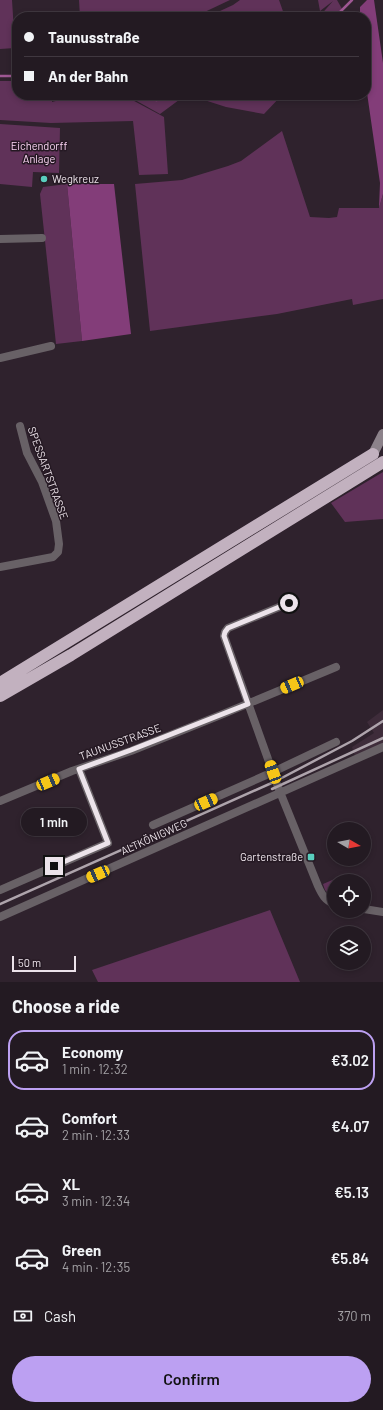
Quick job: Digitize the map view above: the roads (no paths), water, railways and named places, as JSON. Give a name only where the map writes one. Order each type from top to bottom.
[{"type":"highway","points":[[0,683],[378,451]]},
{"type":"highway","points":[[0,696],[70,655],[383,462]]},
{"type":"main road","points":[[378,451],[383,434]]},
{"type":"street","points":[[0,239],[42,238]]},
{"type":"street","points":[[0,358],[52,346]]},
{"type":"street","name":"SPESSARTSTRASSE","points":[[0,567],[53,557],[58,552],[59,544],[57,529],[50,502],[42,482],[27,453],[20,426]]},
{"type":"street","points":[[289,603],[228,628],[224,636],[281,793],[322,895],[327,900]]},
{"type":"street","name":"TAUNUSSTRASSE","points":[[0,801],[248,704],[336,667]]},
{"type":"street","points":[[153,825],[273,772],[336,742]]},
{"type":"street","name":"ALTKÖNIGWEG","points":[[0,917],[383,747]]},
{"type":"street","points":[[0,890],[108,843],[79,769]]},
{"type":"street","points":[[371,910],[383,912]]},
{"type":"waterway","points":[[340,12],[352,0]]},
{"type":"waterway","points":[[0,76],[12,76]]},
{"type":"railway","points":[[0,904],[276,781],[352,741],[383,721]]},
{"type":"railway","points":[[272,789],[383,738]]},
{"type":"place","name":"Wegkreuz","points":[[44,179]]},
{"type":"place","name":"Gartenstraße","points":[[311,857]]},
{"type":"park label","name":"Eichendorff Anlage","points":[[39,152]]}]
